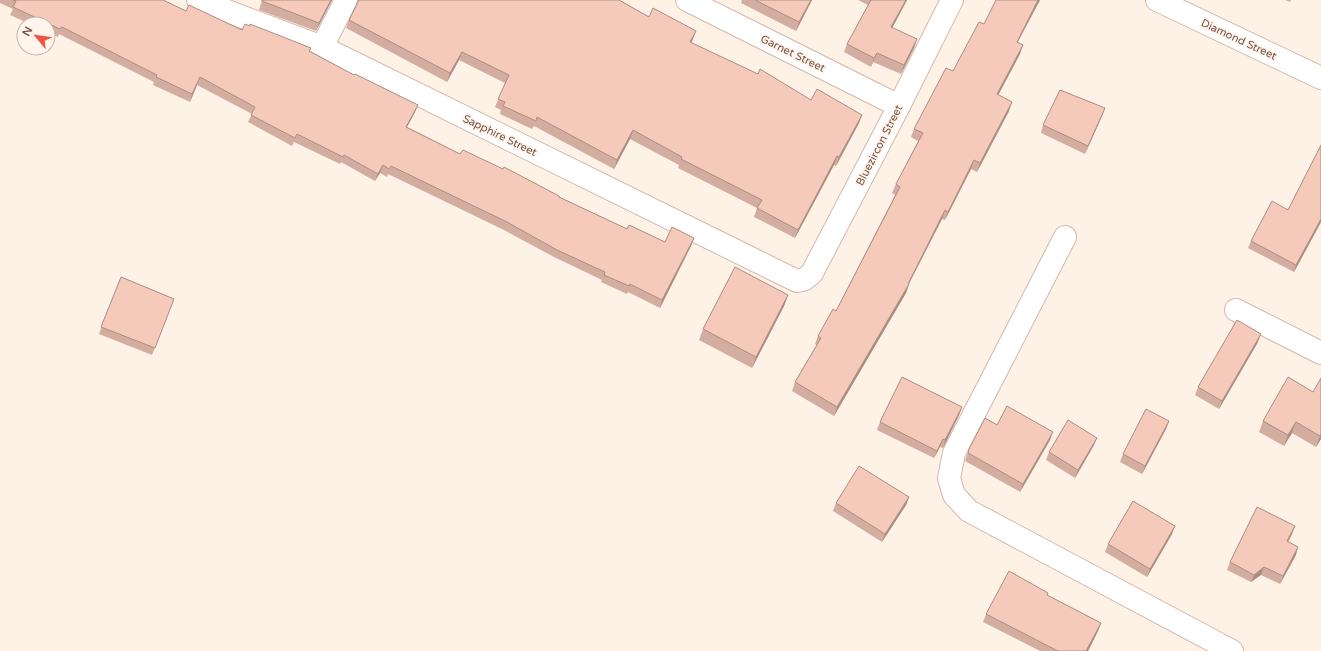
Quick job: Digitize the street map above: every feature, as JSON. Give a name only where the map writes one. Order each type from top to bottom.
[{"type":"street","name":"Sapphire Street","points":[[198,0],[322,47],[797,281]]},
{"type":"street","points":[[322,47],[346,0]]},
{"type":"street","name":"Garnet Street","points":[[687,0],[899,106]]},
{"type":"street","name":"Bluezircon Street","points":[[797,281],[805,279],[812,273],[899,106],[952,0]]},
{"type":"street","name":"Diamond Street","points":[[1169,2],[1321,78]]},
{"type":"street","points":[[1065,237],[954,453],[949,478],[954,495],[969,511],[1232,651]]},
{"type":"street","points":[[1236,310],[1321,354]]},
{"type":"building","points":[[13,0],[163,0],[186,11],[189,5],[242,30],[245,24],[250,26],[250,24],[311,48],[309,51],[354,75],[355,74],[418,105],[406,127],[460,154],[463,150],[503,169],[504,167],[559,197],[627,229],[629,225],[665,242],[672,227],[694,238],[662,300],[630,284],[629,286],[604,275],[605,272],[557,250],[507,222],[391,166],[389,169],[383,165],[378,174],[344,155],[343,157],[297,134],[295,138],[251,115],[255,107],[200,77],[192,94],[156,77],[157,75],[62,27],[60,29],[56,27],[56,16],[32,16],[13,7],[16,1]]},
{"type":"building","points":[[262,0],[331,0],[319,23]]},
{"type":"building","points":[[359,0],[619,0],[649,17],[653,8],[696,31],[690,42],[758,74],[760,69],[811,100],[817,89],[862,115],[839,157],[837,156],[798,230],[757,208],[762,200],[681,159],[682,157],[633,130],[617,160],[537,117],[536,121],[503,106],[505,102],[498,99],[509,75],[462,52],[450,73],[349,20]]},
{"type":"building","points":[[755,0],[811,0],[799,22]]},
{"type":"building","points":[[871,0],[906,0],[891,27],[917,39],[904,65],[877,53],[874,58],[847,44]]},
{"type":"building","points":[[996,0],[1038,0],[1017,42],[1023,45],[997,94],[1012,102],[980,163],[974,160],[948,212],[945,210],[909,284],[837,407],[795,382],[821,338],[818,336],[833,309],[836,311],[900,187],[896,184],[923,133],[914,129],[946,68],[953,71],[979,22],[984,24]]},
{"type":"building","points":[[1060,90],[1105,108],[1088,146],[1043,125]]},
{"type":"building","points":[[1321,145],[1321,219],[1296,265],[1251,241],[1272,201],[1288,210]]},
{"type":"building","points":[[735,267],[788,295],[756,357],[703,329]]},
{"type":"building","points":[[121,277],[174,299],[155,348],[101,327]]},
{"type":"building","points":[[1237,320],[1261,334],[1222,401],[1198,387]]},
{"type":"building","points":[[902,377],[962,407],[945,440],[943,439],[937,451],[880,422]]},
{"type":"building","points":[[1288,377],[1313,392],[1321,378],[1320,436],[1296,422],[1288,435],[1263,421]]},
{"type":"building","points":[[1007,406],[1053,432],[1023,484],[968,453],[985,418],[997,425]]},
{"type":"building","points":[[1146,409],[1169,421],[1145,466],[1123,454]]},
{"type":"building","points":[[1068,420],[1097,438],[1078,470],[1049,452]]},
{"type":"building","points":[[859,466],[909,497],[885,534],[836,503]]},
{"type":"building","points":[[1133,501],[1175,526],[1150,569],[1108,544]]},
{"type":"building","points":[[1257,507],[1295,526],[1287,541],[1298,547],[1283,576],[1264,567],[1254,575],[1230,562]]},
{"type":"building","points":[[1009,571],[1048,593],[1047,595],[1101,623],[1086,651],[1058,651],[986,614]]}]
